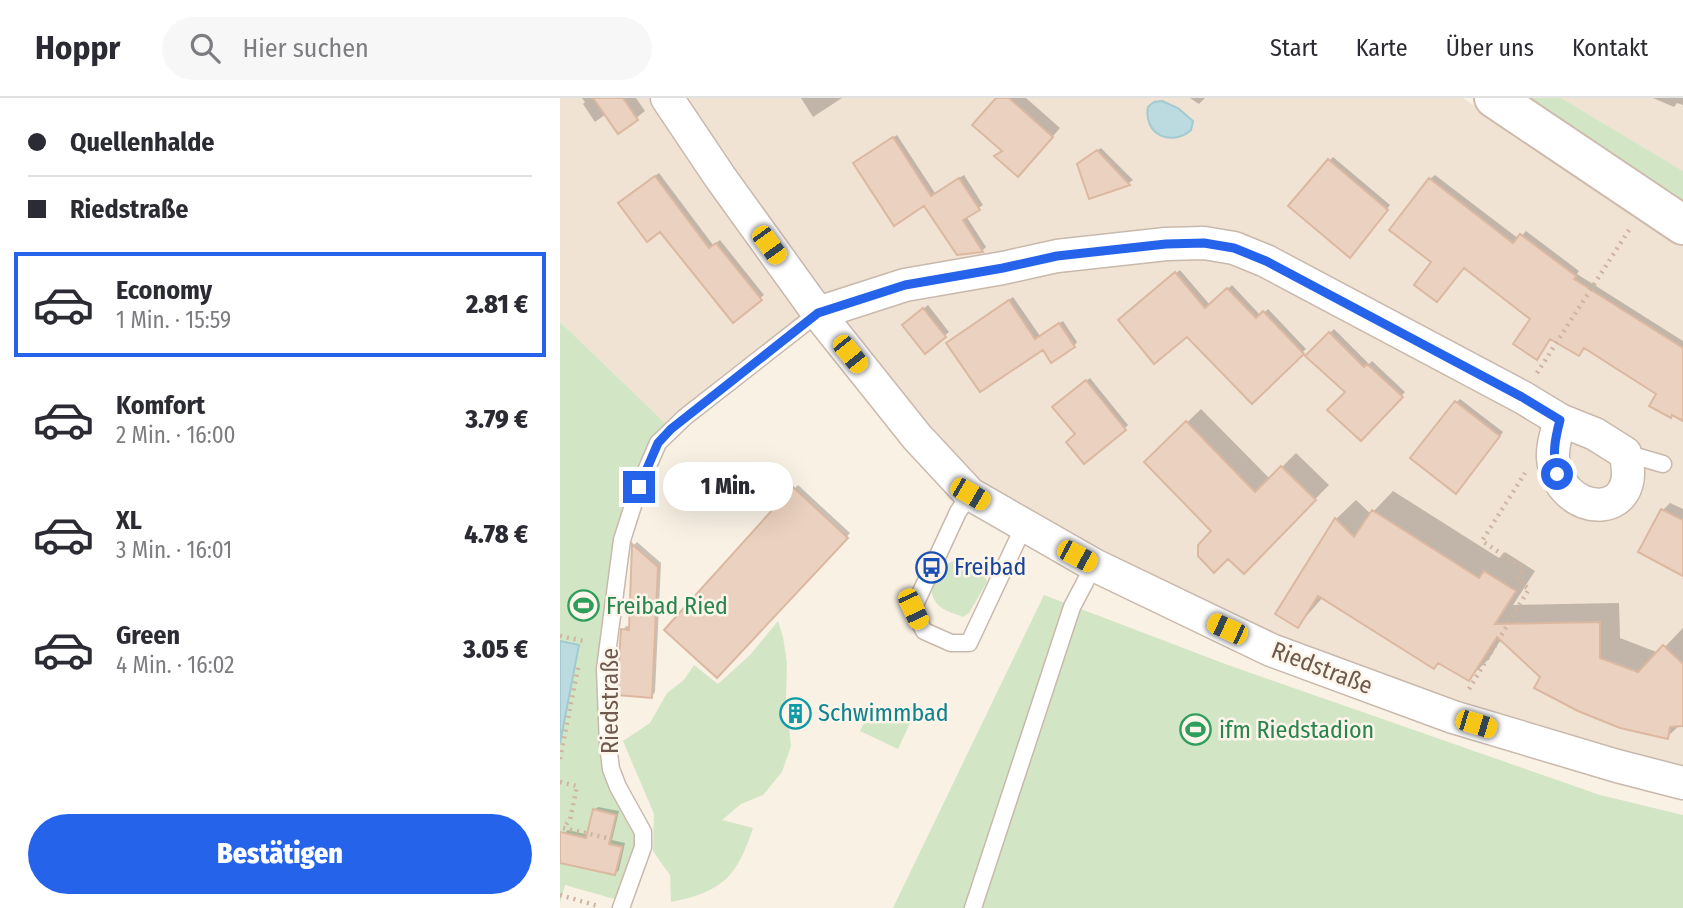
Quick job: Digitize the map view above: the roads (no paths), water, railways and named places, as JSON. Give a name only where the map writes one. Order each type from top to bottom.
[{"type":"main road","points":[[1493,98],[1683,225]]},
{"type":"street","name":"Riedstraße","points":[[667,98],[719,177],[818,313],[917,437],[970,494],[1094,565],[1271,650],[1453,717],[1683,783]]},
{"type":"street","points":[[818,313],[905,285],[1057,256],[1166,244],[1204,243],[1234,248],[1266,261],[1522,397],[1560,420],[1595,434],[1625,453],[1629,476],[1622,496],[1613,503],[1600,507],[1580,500],[1560,484],[1553,458],[1560,420]]},
{"type":"lane","name":"Riedstraße","points":[[621,908],[643,847],[643,832],[618,787],[611,769],[608,745],[605,668],[621,540],[658,443],[685,417],[818,313]]},
{"type":"lane","points":[[1625,453],[1663,464]]},
{"type":"lane","points":[[970,494],[958,512],[913,609],[924,631],[951,643],[969,643],[1024,526]]},
{"type":"lane","points":[[973,908],[1072,607],[1094,565]]},
{"type":"water","points":[[1162,101],[1178,108],[1193,121],[1191,130],[1176,138],[1168,138],[1154,131],[1148,117],[1148,107],[1154,102]]},
{"type":"water","points":[[560,641],[579,645],[560,743]]},
{"type":"place","name":"Freibad","points":[[931,567]]},
{"type":"place","name":"Freibad Ried","points":[[583,606]]},
{"type":"place","name":"Schwimmbad","points":[[795,713]]},
{"type":"place","name":"ifm Riedstadion","points":[[1196,730]]}]
